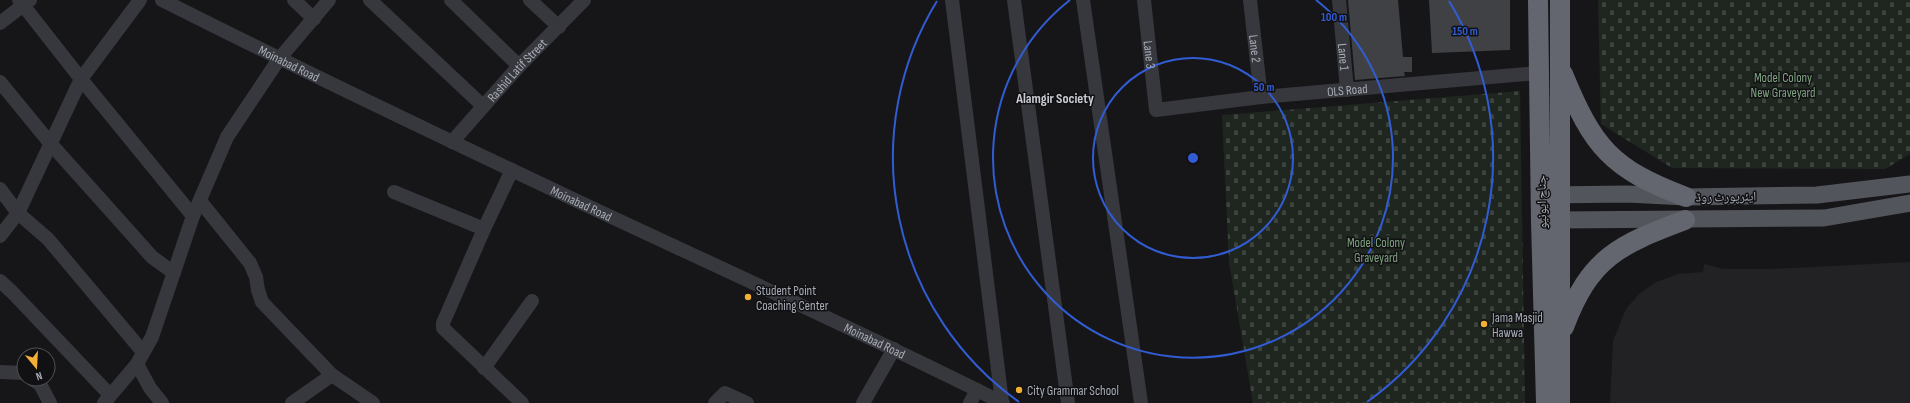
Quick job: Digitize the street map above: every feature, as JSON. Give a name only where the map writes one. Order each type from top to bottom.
[{"type":"highway","name":"جناح ایونیو","points":[[1538,0],[1538,73],[1550,195],[1560,220],[1560,403]]},
{"type":"highway","name":"جناح ایونیو","points":[[1546,403],[1550,195],[1560,67],[1560,0]]},
{"type":"highway","points":[[1560,67],[1585,124],[1601,147],[1616,161],[1635,175],[1657,186],[1686,197]]},
{"type":"highway","points":[[1560,337],[1572,306],[1581,289],[1591,274],[1605,259],[1620,248],[1640,237],[1685,220]]},
{"type":"main road","name":"ایئرپورٹ روڈ","points":[[1550,195],[1627,194],[1686,197],[1817,195],[1910,184]]},
{"type":"main road","name":"ایئرپورٹ روڈ","points":[[1560,220],[1824,218],[1910,203]]},
{"type":"street","points":[[0,236],[18,213],[81,79],[140,0]]},
{"type":"street","name":"Moinabad Road","points":[[162,0],[279,59],[452,142],[894,348],[1002,403]]},
{"type":"street","points":[[294,0],[314,18]]},
{"type":"street","points":[[0,281],[12,292],[107,399],[140,358],[152,337],[193,216],[227,137],[279,59],[329,0]]},
{"type":"street","points":[[370,0],[483,106]]},
{"type":"street","points":[[450,0],[519,66]]},
{"type":"street","points":[[530,0],[559,27]]},
{"type":"street","name":"Rashid Latif Street","points":[[452,142],[519,66],[584,0]]},
{"type":"street","points":[[952,0],[1002,403]]},
{"type":"street","points":[[1014,0],[1068,403]]},
{"type":"street","points":[[1083,0],[1141,403]]},
{"type":"street","name":"Lane 3","points":[[1144,0],[1156,110]]},
{"type":"street","name":"Lane 2","points":[[1250,0],[1261,97]]},
{"type":"street","name":"Lane 1","points":[[1339,0],[1347,90]]},
{"type":"street","points":[[0,23],[25,2],[81,79],[193,216]]},
{"type":"street","name":"OLS Road","points":[[1156,110],[1261,97],[1538,73]]},
{"type":"street","points":[[0,82],[50,143],[152,257],[174,273]]},
{"type":"street","points":[[512,170],[484,228],[443,323],[446,332],[522,403]]},
{"type":"street","points":[[0,189],[18,213],[48,239],[140,358],[150,388],[162,403]]},
{"type":"street","points":[[394,192],[484,228]]},
{"type":"street","points":[[200,201],[250,262],[256,277],[262,302],[332,375],[373,403]]},
{"type":"street","points":[[484,368],[532,301]]},
{"type":"street","points":[[863,403],[894,348]]},
{"type":"street","points":[[0,372],[16,373]]},
{"type":"street","points":[[292,403],[332,375]]},
{"type":"street","points":[[42,387],[50,403]]},
{"type":"street","points":[[970,403],[977,390]]},
{"type":"street","points":[[715,403],[725,393],[747,403]]},
{"type":"shaded area","points":[[1910,262],[1910,403],[1610,403],[1613,341],[1626,309],[1639,294],[1656,282],[1678,274],[1703,272],[1704,264],[1723,269],[1771,269]]},
{"type":"green space","name":"Model Colony New Graveyard","points":[[1598,0],[1910,0],[1910,154],[1885,169],[1672,168],[1601,124]]},
{"type":"green space","name":"Model Colony Graveyard","points":[[1520,91],[1525,403],[1253,403],[1229,262],[1222,115]]},
{"type":"building","points":[[1348,0],[1398,0],[1403,57],[1412,57],[1412,72],[1404,72],[1405,76],[1355,80]]},
{"type":"building","points":[[1429,0],[1510,0],[1510,50],[1432,53]]},
{"type":"place","name":"Student Point Coaching Center","points":[[748,297]]},
{"type":"place","name":"Jama Masjid Hawwa","points":[[1484,324]]},
{"type":"place","name":"City Grammar School","points":[[1019,390]]},
{"type":"district","name":"Alamgir Society","points":[[1055,98]]}]
